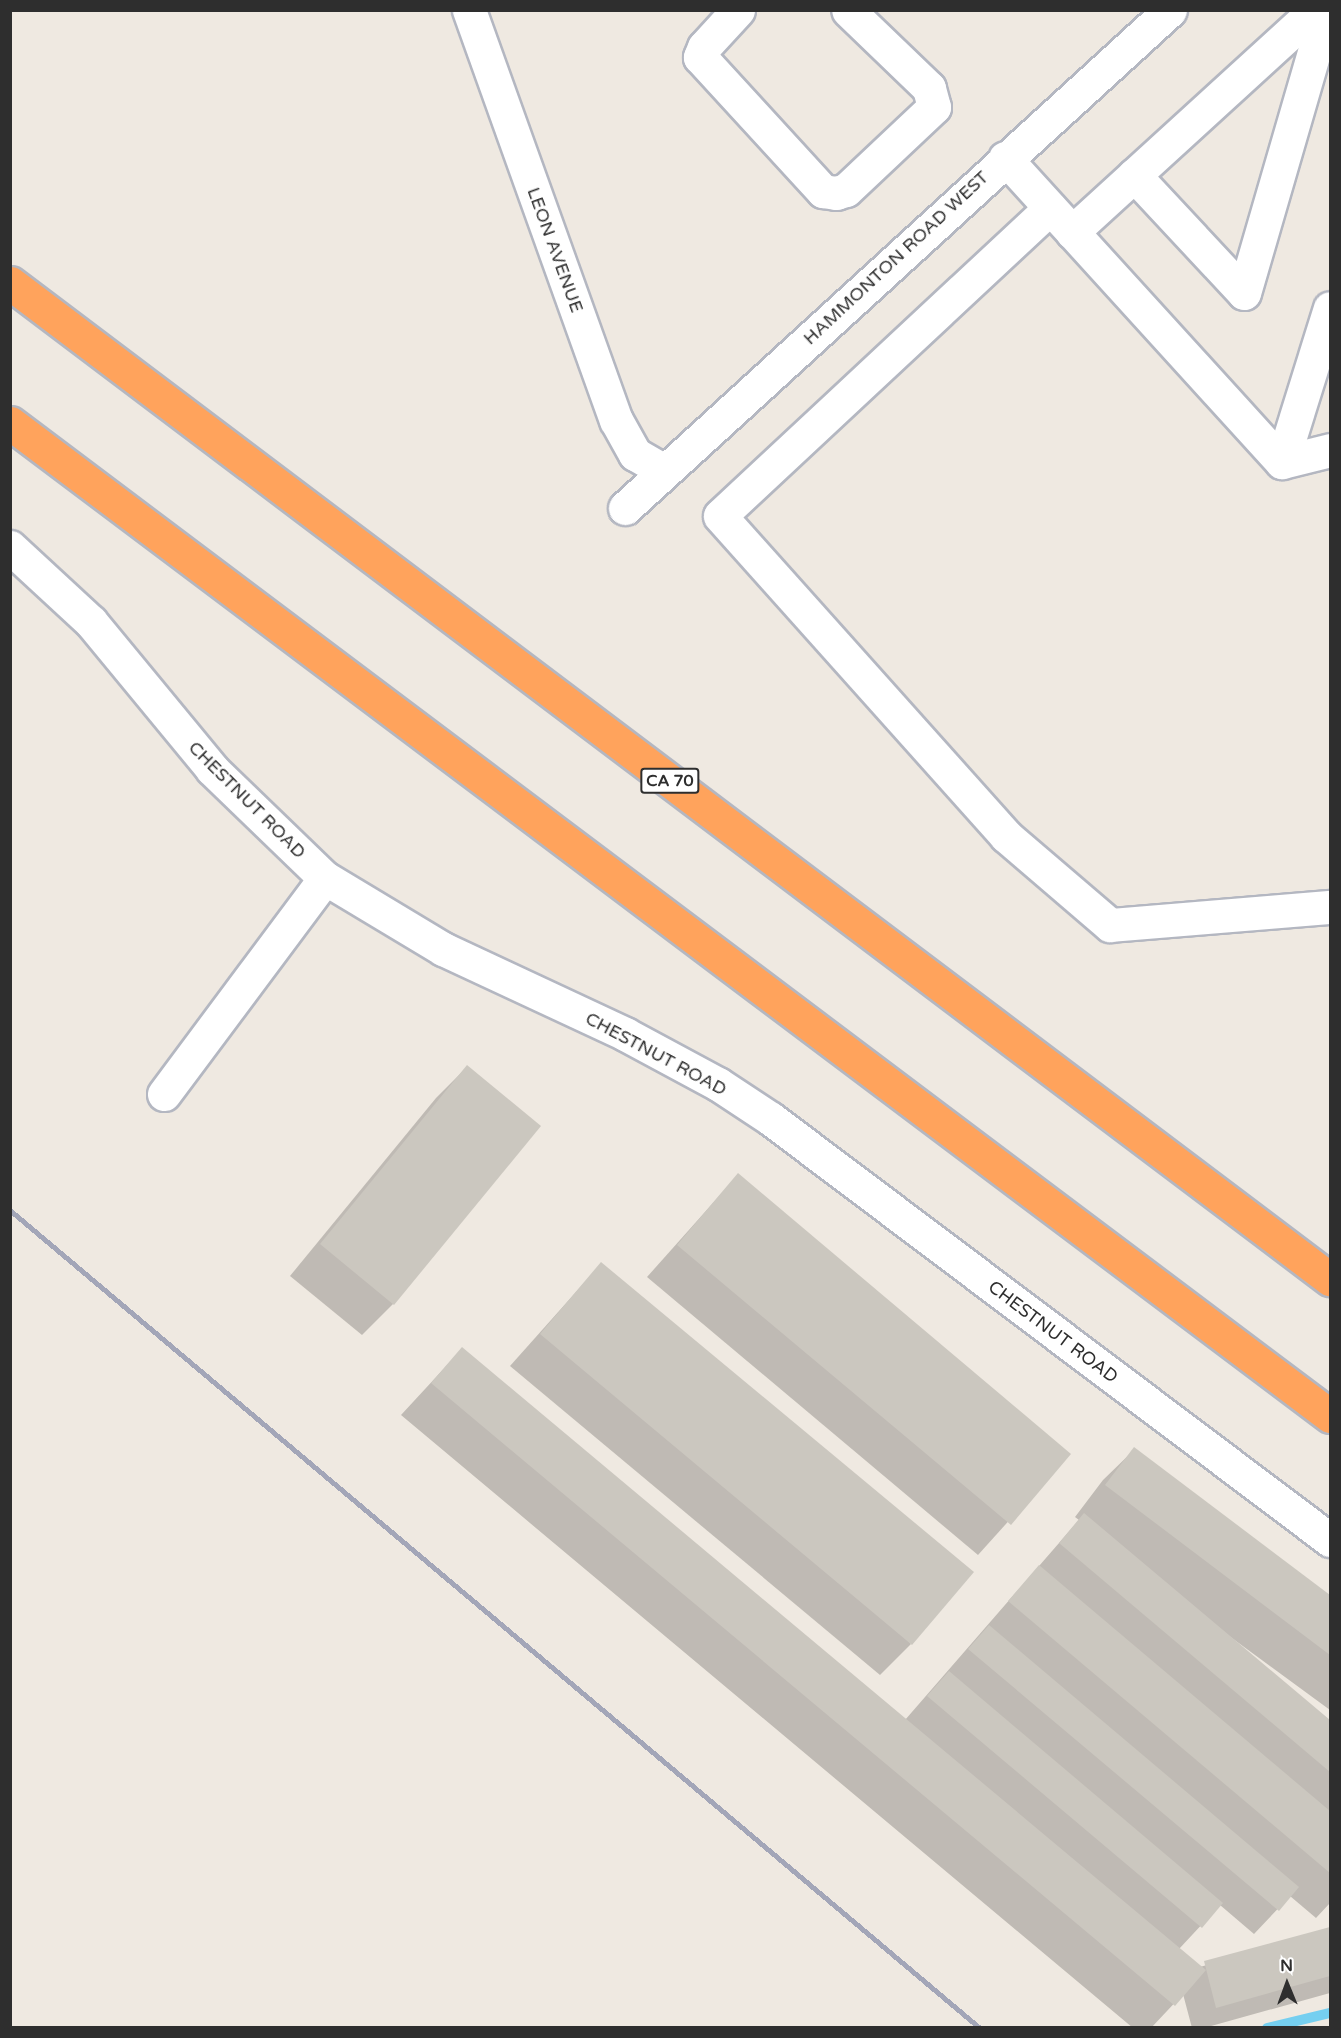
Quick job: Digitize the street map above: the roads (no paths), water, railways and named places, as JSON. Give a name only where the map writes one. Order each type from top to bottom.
[{"type":"highway","name":"CA 70","points":[[10,283],[1330,1279]]},
{"type":"highway","points":[[10,423],[1330,1416]]},
{"type":"street","name":"LEON AVENUE","points":[[469,10],[616,420],[635,454],[664,471]]},
{"type":"street","points":[[738,10],[704,47],[700,57],[823,191],[836,193],[846,190],[934,107],[929,88],[848,10]]},
{"type":"street","name":"HAMMONTON ROAD WEST","points":[[625,508],[1005,158],[1170,10]]},
{"type":"street","points":[[1072,232],[1315,10]]},
{"type":"street","points":[[1134,175],[1244,292],[1326,10]]},
{"type":"street","points":[[1005,158],[1282,462]]},
{"type":"street","points":[[1050,208],[720,516],[1006,836],[1110,924],[1330,907]]},
{"type":"street","points":[[1282,462],[1330,308]]},
{"type":"street","points":[[1282,462],[1330,450]]},
{"type":"street","name":"CHESTNUT ROAD","points":[[10,548],[92,622],[212,769],[325,878],[443,949],[625,1034],[718,1084],[771,1119],[1330,1540]]},
{"type":"street","points":[[165,1094],[325,878]]},
{"type":"waterway","points":[[1267,2028],[1330,2013]]},
{"type":"railway","points":[[10,1210],[980,2028]]}]
